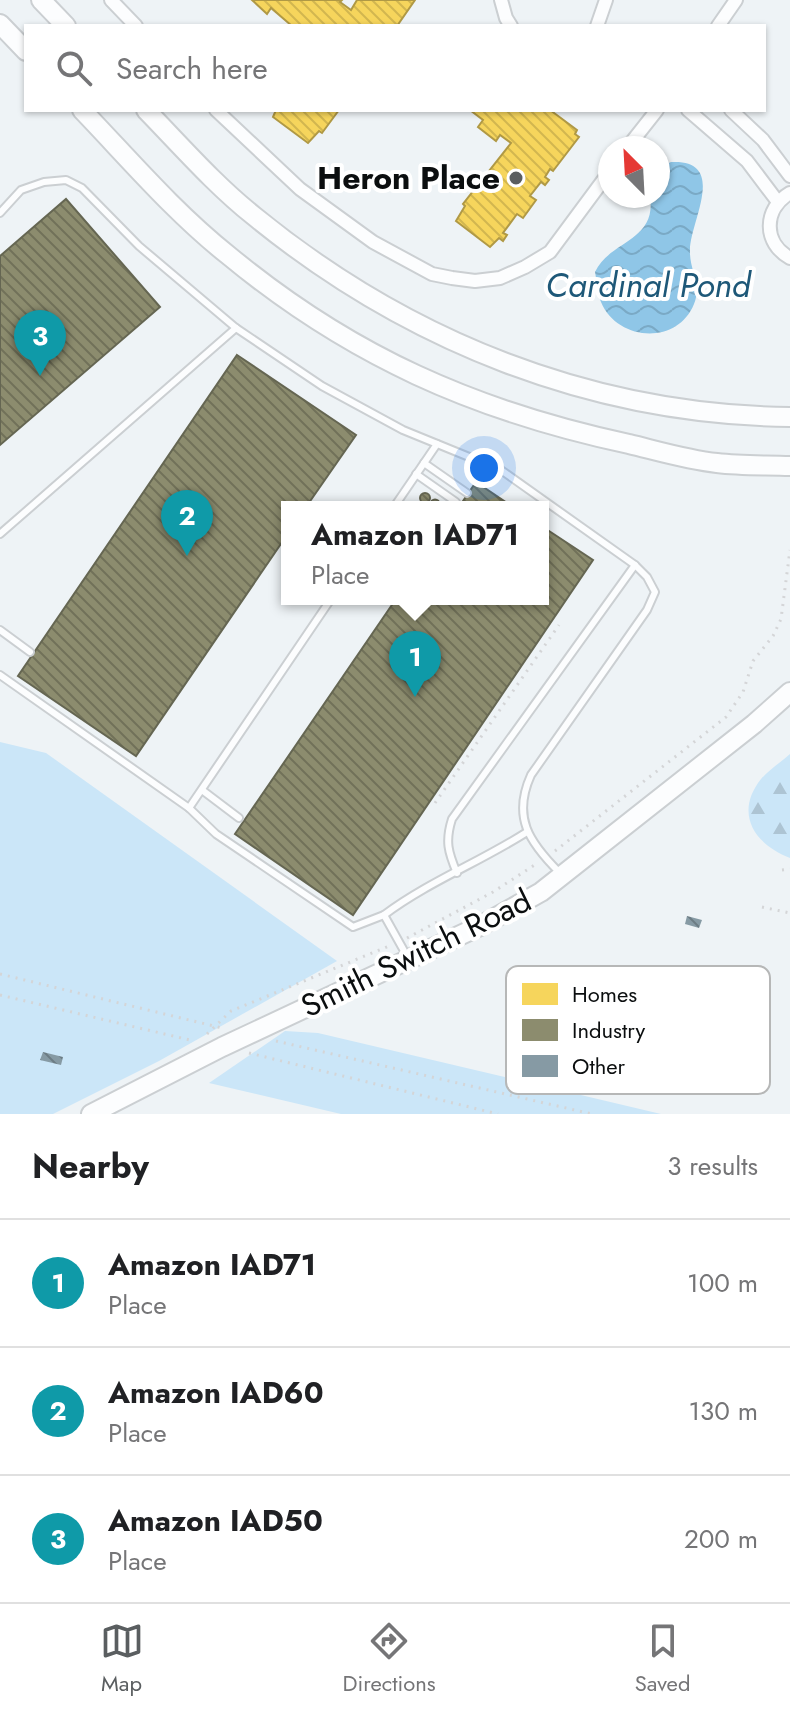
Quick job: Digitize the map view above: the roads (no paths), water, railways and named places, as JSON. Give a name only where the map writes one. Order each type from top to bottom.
[{"type":"main road","points":[[41,0],[64,24]]},
{"type":"main road","points":[[0,24],[24,49]]},
{"type":"main road","points":[[84,112],[178,212],[227,255],[348,341],[405,371],[468,399],[551,426],[716,463],[790,466]]},
{"type":"main road","points":[[148,112],[251,214],[296,249],[349,286],[440,335],[489,358],[553,380],[611,394],[677,407],[790,417]]},
{"type":"main road","name":"Smith Switch Road","points":[[91,1114],[249,1035],[506,914],[563,876],[790,692]]},
{"type":"street","points":[[111,0],[134,24]]},
{"type":"street","points":[[501,0],[510,24]]},
{"type":"street","points":[[600,20],[606,0]]},
{"type":"street","points":[[719,24],[736,0]]},
{"type":"street","points":[[218,112],[300,189],[373,242],[432,274],[452,278],[475,281],[500,278],[550,252],[598,187]]},
{"type":"street","points":[[636,136],[655,112]]},
{"type":"street","points":[[690,112],[747,161],[778,202]]},
{"type":"street","points":[[733,112],[763,140],[790,176]]},
{"type":"street","points":[[790,193],[778,202],[771,216],[770,232],[776,246],[790,258]]},
{"type":"lane","points":[[0,213],[21,190],[44,182],[66,180],[82,188],[139,246],[236,328],[322,386],[403,430],[501,470],[545,501]]},
{"type":"lane","points":[[0,534],[236,328]]},
{"type":"lane","points":[[398,501],[437,444]]},
{"type":"lane","points":[[424,463],[467,493]]},
{"type":"lane","points":[[416,474],[455,501]]},
{"type":"lane","points":[[549,504],[635,565],[647,577],[655,592],[647,610],[531,775],[522,795],[527,832],[545,858],[563,876]]},
{"type":"lane","points":[[457,873],[446,848],[452,819],[635,565]]},
{"type":"lane","points":[[189,808],[327,605]]},
{"type":"lane","points":[[0,630],[30,652]]},
{"type":"lane","points":[[0,675],[189,808],[216,834],[353,927],[384,915],[406,898],[498,851],[527,832]]},
{"type":"lane","points":[[202,790],[239,818]]},
{"type":"lane","points":[[384,915],[409,959]]},
{"type":"water","name":"Cardinal Pond","points":[[670,162],[688,164],[698,171],[702,181],[690,250],[696,297],[686,318],[675,327],[661,332],[633,331],[609,315],[600,299],[595,272],[611,253],[640,232],[650,208],[670,208]]},
{"type":"place","name":"Heron Place","points":[[516,178]]},
{"type":"place","name":"Amazon IAD50","points":[[40,376]]},
{"type":"place","name":"Amazon IAD60","points":[[187,556]]},
{"type":"place","name":"Amazon IAD71","points":[[415,697]]}]
